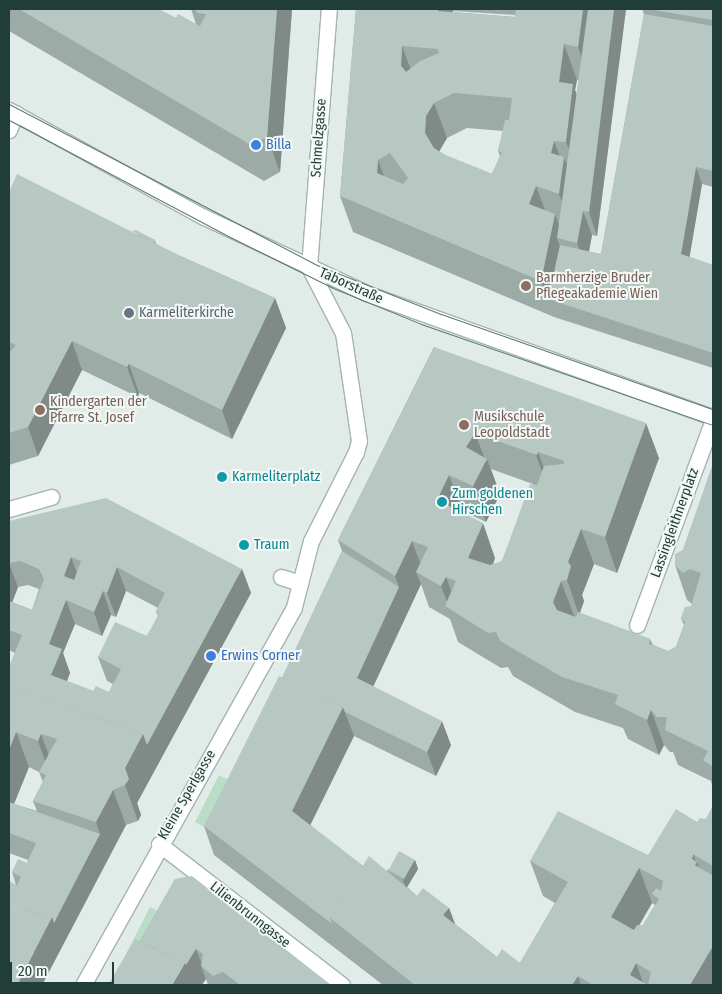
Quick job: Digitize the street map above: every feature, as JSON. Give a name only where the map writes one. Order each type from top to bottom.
[{"type":"street","name":"Schmelzgasse","points":[[309,267],[329,9]]},
{"type":"street","name":"Taborstraße","points":[[12,112],[204,217],[309,267],[410,311],[713,418]]},
{"type":"street","points":[[9,130],[12,112]]},
{"type":"street","points":[[281,578],[300,583],[311,542],[359,441],[343,333],[309,267]]},
{"type":"street","name":"Lassingleithnerplatz","points":[[637,625],[713,418]]},
{"type":"street","points":[[9,509],[52,497]]},
{"type":"street","name":"Kleine Sperlgasse","points":[[84,985],[159,844],[294,607],[300,583]]},
{"type":"street","name":"Lilienbrunngasse","points":[[159,844],[342,985]]},
{"type":"green space","points":[[219,775],[233,782],[209,829],[195,822]]},
{"type":"green space","points":[[150,907],[164,914],[130,981],[116,974]]},
{"type":"building","points":[[19,9],[158,9],[176,18],[178,14],[200,26],[206,14],[198,13],[194,9],[277,9],[267,137],[251,145]]},
{"type":"building","points":[[356,9],[438,9],[438,11],[515,17],[516,9],[583,9],[578,47],[564,44],[559,82],[573,84],[566,142],[554,141],[551,153],[564,157],[559,194],[536,186],[529,204],[555,214],[541,281],[340,196]],"holes":[[[402,46],[438,49],[439,53],[420,61],[406,72],[401,66]],[[454,93],[512,98],[509,120],[505,120],[498,151],[502,152],[492,174],[445,155],[434,148],[425,133],[426,116],[434,103]],[[390,153],[408,178],[403,184],[377,173],[378,160]]]},
{"type":"building","points":[[588,9],[614,9],[589,212],[583,211],[577,243],[557,238]]},
{"type":"building","points":[[648,9],[713,9],[713,20]]},
{"type":"building","points":[[644,14],[713,26],[713,171],[696,167],[681,254],[713,265],[713,353],[548,299],[560,245],[601,254]]},
{"type":"building","name":"Karmeliterkirche","points":[[17,174],[178,255],[275,298],[222,410],[129,364],[127,367],[72,341],[28,427],[9,433],[9,353],[16,345],[9,342],[9,192]]},
{"type":"building","points":[[136,230],[155,240],[154,243],[132,231]]},
{"type":"building","points":[[434,347],[646,423],[605,537],[581,529],[568,562],[571,566],[567,580],[561,581],[553,602],[557,610],[576,617],[578,612],[650,639],[649,644],[668,651],[676,647],[685,622],[681,618],[685,607],[691,606],[701,573],[690,569],[683,573],[675,565],[675,554],[683,550],[713,464],[713,767],[703,760],[708,751],[665,730],[667,717],[657,717],[651,710],[647,720],[615,704],[618,695],[562,677],[500,641],[496,632],[488,633],[445,606],[456,581],[446,577],[441,586],[416,572],[428,547],[412,541],[395,576],[338,540]],"holes":[[[475,433],[537,455],[538,452],[564,461],[564,464],[544,466],[537,485],[530,484],[502,561],[490,565],[468,558],[483,523],[437,500],[449,475],[473,486],[487,459],[466,447]]]},
{"type":"building","points":[[106,498],[242,569],[147,745],[143,734],[9,686],[9,667],[22,635],[9,630],[9,601],[32,610],[44,579],[39,569],[20,561],[9,563],[9,521]],"holes":[[[71,557],[81,561],[74,580],[64,576]],[[117,567],[165,593],[156,611],[159,614],[147,636],[115,622],[98,657],[121,669],[109,692],[96,686],[93,691],[51,675],[62,649],[49,644],[66,600],[94,612],[103,591],[107,593]]]},
{"type":"building","points":[[342,551],[399,587],[357,678],[442,721],[427,752],[345,712],[343,707],[282,678]]},
{"type":"building","points":[[279,676],[343,707],[292,811],[363,866],[330,918],[332,924],[204,826]]},
{"type":"building","points":[[9,686],[143,734],[125,768],[129,779],[125,785],[113,790],[96,822],[33,801],[46,775],[39,772],[57,739],[41,734],[38,741],[16,732],[9,750]]},
{"type":"building","points":[[9,802],[100,834],[54,923],[52,917],[9,905],[9,881],[17,885],[21,877],[12,872],[18,859],[27,863],[36,843],[9,833]]},
{"type":"building","points":[[713,806],[713,866],[693,854],[692,859],[697,862],[695,865],[712,875],[713,872],[713,946],[690,985],[648,985],[593,985],[578,976],[572,985],[415,985],[330,918],[369,856],[417,896],[423,888],[449,908],[443,915],[497,957],[502,949],[520,963],[568,882],[530,861],[558,811],[648,855],[676,809],[697,822],[700,818],[706,819]],"holes":[[[639,868],[663,881],[661,891],[656,888],[652,894],[659,899],[643,925],[637,925],[634,930],[611,917]],[[636,963],[651,972],[648,985],[630,975]]]},
{"type":"building","points":[[399,851],[415,860],[404,879],[388,870]]},
{"type":"building","points":[[192,876],[331,985],[240,985],[223,972],[213,976],[201,966],[203,954],[196,949],[186,965],[140,941],[175,879]]},
{"type":"building","points":[[9,905],[52,917],[17,985],[9,985]]},
{"type":"building","points":[[135,939],[185,963],[172,985],[108,985]]},
{"type":"tram line","points":[[9,104],[317,265],[441,314],[713,409]]},
{"type":"tram line","points":[[9,120],[230,237],[333,288],[421,324],[713,425]]},
{"type":"place","name":"Billa","points":[[256,145]]},
{"type":"place","name":"Barmherzige Bruder Pflegeakademie Wien","points":[[526,286]]},
{"type":"place","name":"Karmeliterkirche","points":[[129,313]]},
{"type":"place","name":"Kindergarten der Pfarre St. Josef","points":[[40,410]]},
{"type":"place","name":"Musikschule Leopoldstadt","points":[[464,425]]},
{"type":"place","name":"Karmeliterplatz","points":[[222,477]]},
{"type":"place","name":"Zum goldenen Hirschen","points":[[442,502]]},
{"type":"place","name":"Traum","points":[[244,545]]},
{"type":"place","name":"Erwins Corner","points":[[211,656]]}]
